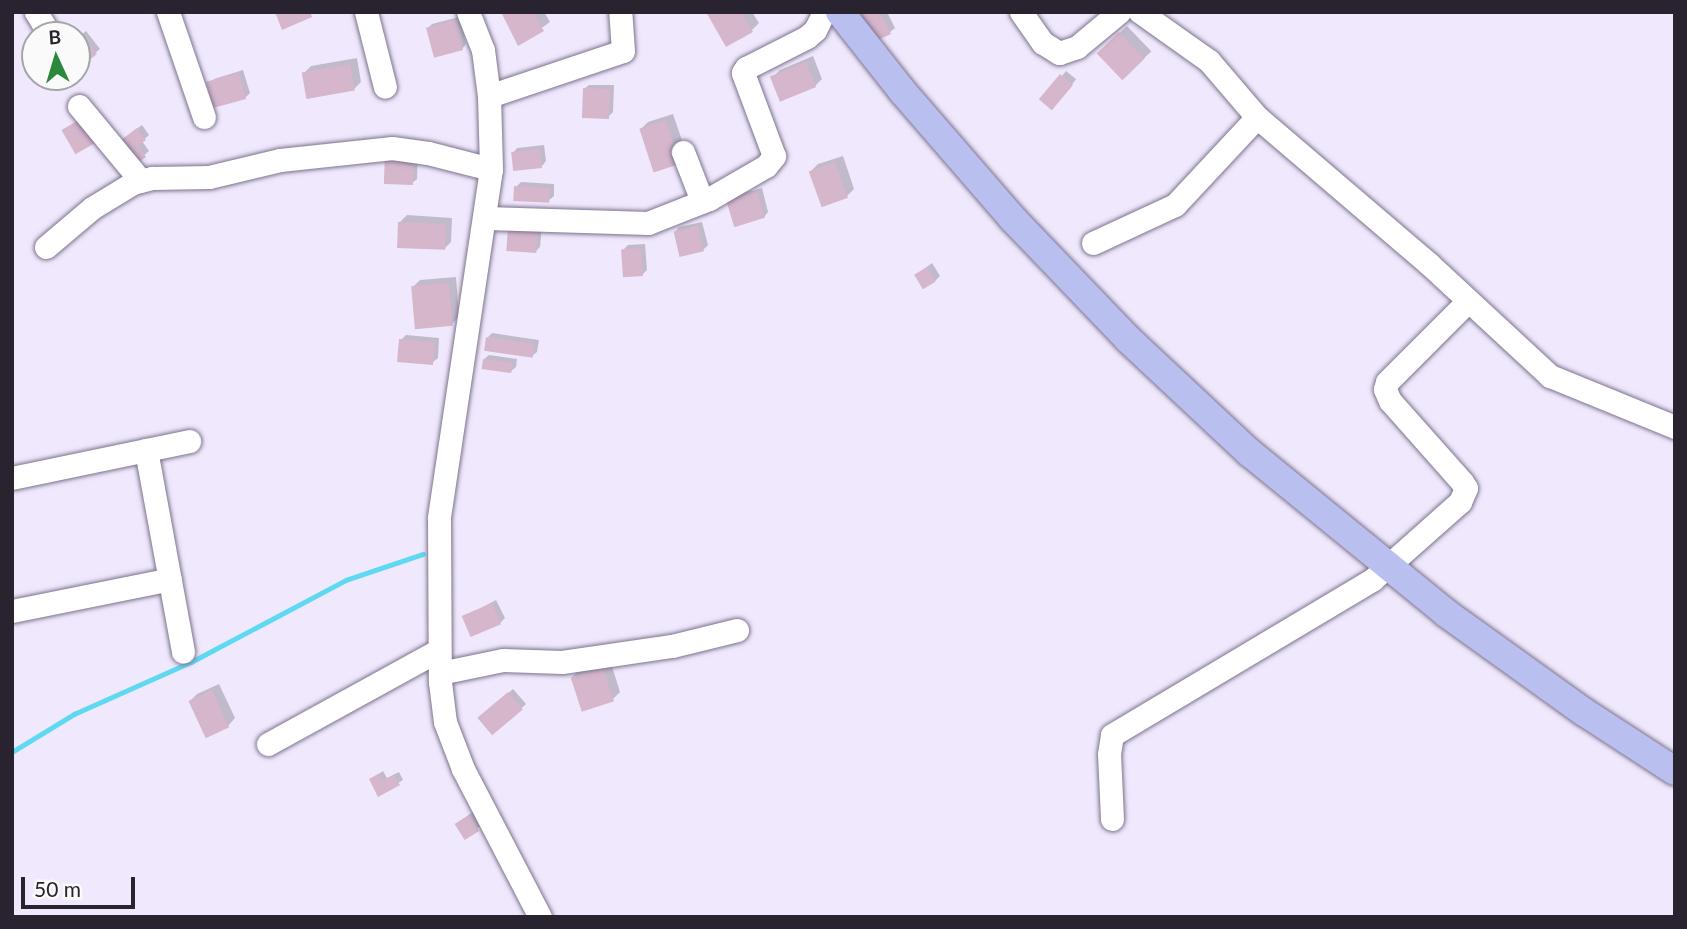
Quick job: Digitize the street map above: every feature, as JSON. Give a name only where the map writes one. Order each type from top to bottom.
[{"type":"main road","points":[[840,12],[994,197],[1128,339],[1261,462],[1394,562],[1675,751]]},
{"type":"main road","points":[[861,12],[988,165],[1140,326],[1262,440],[1394,562],[1514,663],[1675,771]]},
{"type":"street","points":[[168,12],[204,117]]},
{"type":"street","points":[[366,12],[385,87]]},
{"type":"street","points":[[468,12],[483,50],[489,96],[491,169],[486,218],[458,373],[439,518],[440,673],[445,722],[463,769],[540,917]]},
{"type":"street","points":[[489,96],[623,51],[620,12]]},
{"type":"street","points":[[486,218],[638,224],[657,220],[702,201],[771,161],[774,156],[743,73],[746,68],[807,37],[815,30],[824,12]]},
{"type":"street","points":[[1021,12],[1043,43],[1059,53],[1077,47],[1119,12]]},
{"type":"street","points":[[1140,12],[1209,61],[1257,117],[1550,376],[1675,427]]},
{"type":"street","points":[[79,106],[141,181]]},
{"type":"street","points":[[1093,243],[1175,205],[1257,117]]},
{"type":"street","points":[[46,247],[92,208],[141,181],[174,176],[209,177],[280,160],[380,149],[428,153],[491,169]]},
{"type":"street","points":[[683,152],[702,201]]},
{"type":"street","points":[[1112,818],[1110,740],[1134,721],[1372,580],[1453,510],[1466,488],[1385,395],[1387,382],[1468,301]]},
{"type":"street","points":[[13,476],[189,441]]},
{"type":"street","points":[[146,450],[183,652]]},
{"type":"street","points":[[12,611],[170,579]]},
{"type":"street","points":[[440,673],[503,660],[562,662],[672,646],[737,630]]},
{"type":"street","points":[[268,744],[439,650]]},
{"type":"building","points":[[275,12],[310,12],[312,17],[282,30]]},
{"type":"building","points":[[501,12],[533,12],[544,31],[518,46]]},
{"type":"building","points":[[706,12],[741,12],[753,32],[726,47]]},
{"type":"building","points":[[858,12],[880,12],[891,34],[873,42]]},
{"type":"building","points":[[455,20],[463,50],[434,58],[426,28]]},
{"type":"building","points":[[1119,32],[1145,59],[1122,80],[1097,54]]},
{"type":"building","points":[[91,47],[97,54],[91,59]]},
{"type":"building","points":[[806,62],[816,87],[780,102],[770,77]]},
{"type":"building","points":[[350,64],[355,91],[306,99],[302,73]]},
{"type":"building","points":[[239,73],[246,99],[213,108],[206,82]]},
{"type":"building","points":[[1060,74],[1073,85],[1052,110],[1039,99]]},
{"type":"building","points":[[583,88],[610,89],[609,119],[582,118]]},
{"type":"building","points":[[84,117],[98,141],[75,154],[61,130]]},
{"type":"building","points":[[666,120],[680,164],[654,172],[639,129]]},
{"type":"building","points":[[137,128],[146,140],[138,146],[146,157],[133,166],[117,143]]},
{"type":"building","points":[[540,149],[542,168],[513,171],[511,152]]},
{"type":"building","points":[[385,152],[414,153],[413,185],[384,184]]},
{"type":"building","points":[[835,162],[848,198],[822,207],[809,172]]},
{"type":"building","points":[[514,186],[550,188],[549,203],[513,201]]},
{"type":"building","points":[[757,192],[765,218],[734,227],[726,201]]},
{"type":"building","points":[[398,222],[446,224],[445,250],[397,248]]},
{"type":"building","points":[[698,226],[704,251],[679,257],[674,232]]},
{"type":"building","points":[[508,227],[538,229],[536,253],[506,251]]},
{"type":"building","points":[[641,248],[643,276],[623,277],[621,249]]},
{"type":"building","points":[[927,267],[936,282],[923,289],[914,275]]},
{"type":"building","points":[[449,283],[453,326],[415,329],[411,286]]},
{"type":"building","points":[[486,337],[535,344],[533,358],[484,351]]},
{"type":"building","points":[[399,339],[435,342],[433,365],[397,362]]},
{"type":"building","points":[[483,359],[513,363],[511,373],[482,369]]},
{"type":"building","points":[[492,603],[501,624],[471,637],[462,616]]},
{"type":"building","points":[[603,667],[614,701],[582,712],[571,678]]},
{"type":"building","points":[[212,690],[229,727],[206,738],[188,701]]},
{"type":"building","points":[[508,692],[523,710],[492,735],[477,718]]},
{"type":"building","points":[[378,774],[382,781],[394,775],[400,785],[378,797],[369,779]]},
{"type":"building","points":[[469,815],[479,831],[465,840],[455,824]]},
{"type":"waterway","points":[[12,752],[74,714],[191,662],[346,580],[423,554]]}]
